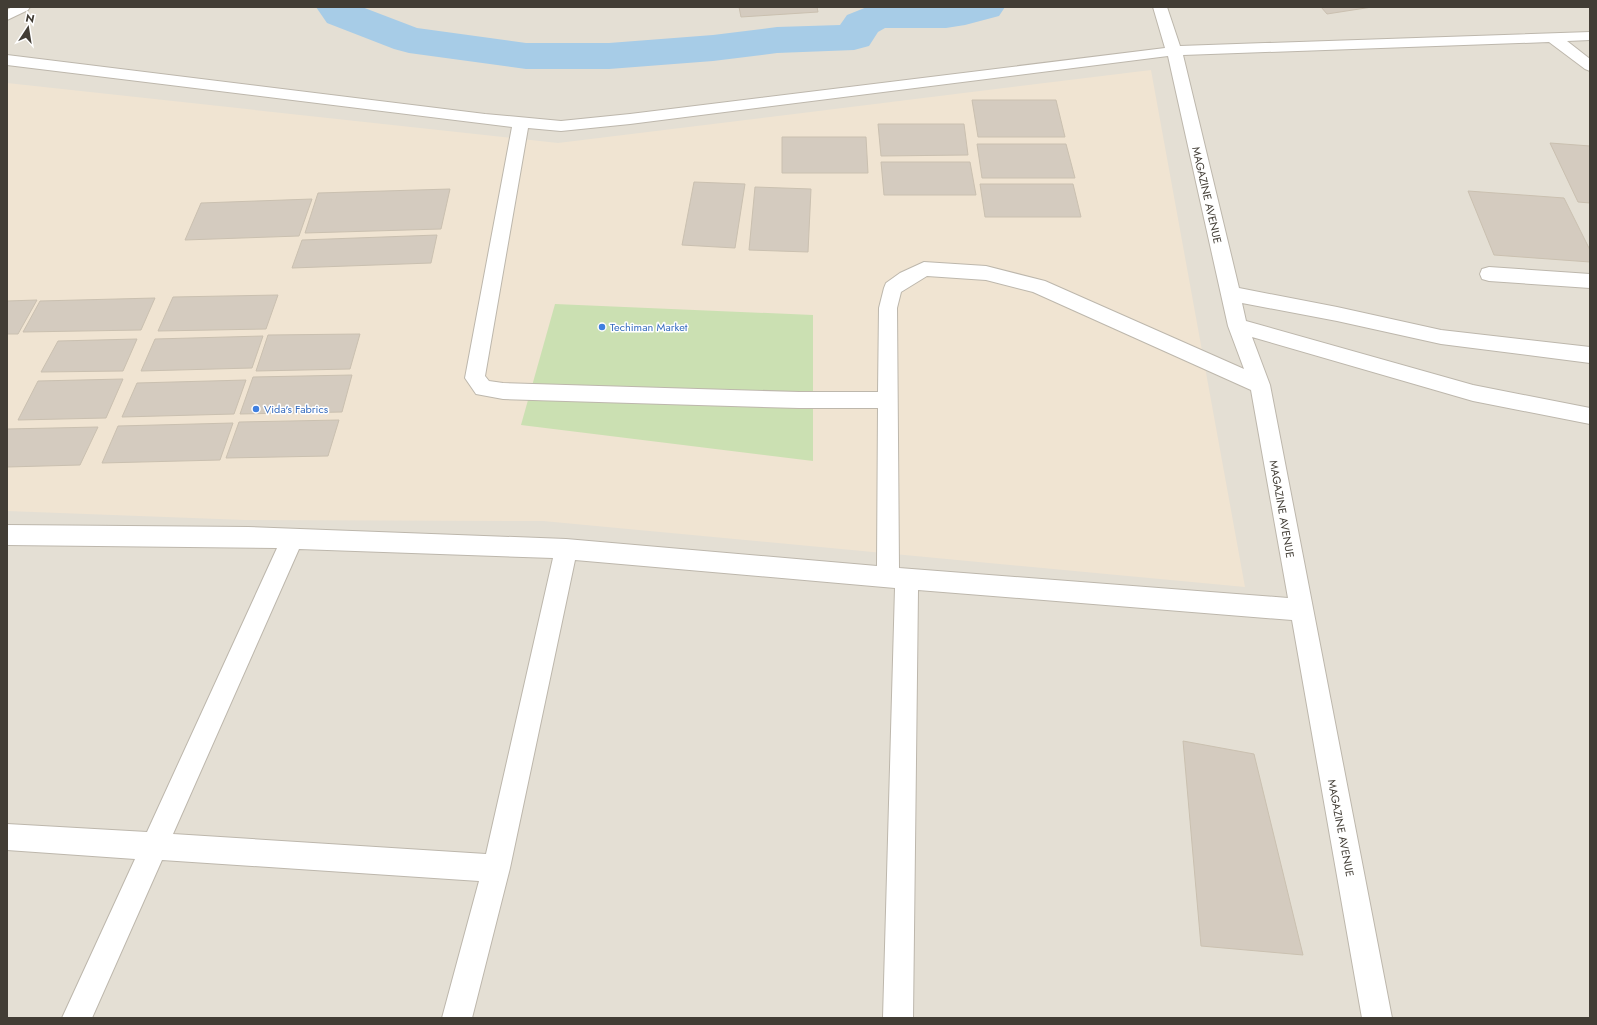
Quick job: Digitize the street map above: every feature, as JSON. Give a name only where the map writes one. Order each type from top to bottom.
[{"type":"street","points":[[7,16],[23,7]]},
{"type":"street","name":"MAGAZINE AVENUE","points":[[1160,7],[1174,51],[1238,326],[1260,385],[1300,610],[1377,1018]]},
{"type":"street","points":[[7,60],[561,126],[630,119],[1174,51],[1590,36]]},
{"type":"street","points":[[1554,38],[1590,66]]},
{"type":"street","points":[[521,122],[475,378],[483,388],[503,391],[799,400],[888,400]]},
{"type":"street","points":[[898,1018],[898,578],[888,400],[888,308],[893,288],[907,278],[924,269],[986,273],[1038,286],[1260,385]]},
{"type":"street","points":[[1488,274],[1590,281]]},
{"type":"street","points":[[1231,294],[1337,314],[1441,337],[1590,355]]},
{"type":"street","points":[[1238,326],[1473,393],[1590,416]]},
{"type":"street","points":[[7,535],[248,537],[566,549],[898,578],[1300,610]]},
{"type":"street","points":[[77,1018],[292,539]]},
{"type":"street","points":[[457,1018],[496,868],[566,549]]},
{"type":"street","points":[[7,837],[496,868]]},
{"type":"shaded area","points":[[7,7],[1590,7],[1590,1018],[7,1018]]},
{"type":"shaded area","name":"Techiman Market","points":[[1151,70],[1245,587],[543,521],[245,520],[7,511],[7,83],[558,143]]},
{"type":"green space","points":[[555,304],[813,315],[813,461],[521,425]]},
{"type":"building","points":[[739,7],[817,7],[818,12],[741,17]]},
{"type":"building","points":[[1321,7],[1372,7],[1327,14]]},
{"type":"building","points":[[972,100],[1056,100],[1065,137],[978,137]]},
{"type":"building","points":[[878,124],[964,124],[968,155],[881,156]]},
{"type":"building","points":[[782,137],[866,137],[868,173],[782,173]]},
{"type":"building","points":[[1550,143],[1590,146],[1590,203],[1578,202]]},
{"type":"building","points":[[977,144],[1066,144],[1075,178],[982,178]]},
{"type":"building","points":[[881,162],[970,162],[976,195],[884,195]]},
{"type":"building","points":[[694,182],[745,184],[735,248],[682,245]]},
{"type":"building","points":[[980,184],[1073,184],[1081,217],[985,217]]},
{"type":"building","points":[[755,187],[811,189],[808,252],[749,250]]},
{"type":"building","points":[[450,189],[441,229],[305,233],[318,193]]},
{"type":"building","points":[[1468,191],[1564,198],[1590,250],[1590,262],[1494,255]]},
{"type":"building","points":[[312,199],[299,236],[185,240],[201,203]]},
{"type":"building","points":[[437,235],[431,263],[292,268],[302,240]]},
{"type":"building","points":[[278,295],[266,329],[158,331],[173,297]]},
{"type":"building","points":[[155,298],[141,330],[23,332],[40,301]]},
{"type":"building","points":[[37,300],[18,334],[7,334],[7,301]]},
{"type":"building","points":[[360,334],[350,369],[256,371],[268,335]]},
{"type":"building","points":[[263,336],[252,368],[141,371],[155,339]]},
{"type":"building","points":[[137,339],[123,371],[41,372],[58,341]]},
{"type":"building","points":[[352,375],[342,412],[240,414],[253,377]]},
{"type":"building","points":[[123,379],[106,418],[18,420],[38,381]]},
{"type":"building","points":[[246,380],[234,414],[122,417],[137,383]]},
{"type":"building","points":[[339,420],[328,456],[226,458],[239,422]]},
{"type":"building","points":[[233,423],[220,460],[102,463],[118,426]]},
{"type":"building","points":[[98,427],[80,465],[7,467],[7,429]]},
{"type":"building","points":[[1183,741],[1254,754],[1303,955],[1201,946]]},
{"type":"waterway","points":[[337,7],[342,14],[409,40],[526,56],[609,56],[713,48],[777,40],[854,37],[862,24],[870,19],[887,15],[939,17],[965,13],[984,7]]},
{"type":"place","name":"Techiman Market","points":[[602,327]]},
{"type":"place","name":"Vida's Fabrics","points":[[256,409]]}]
